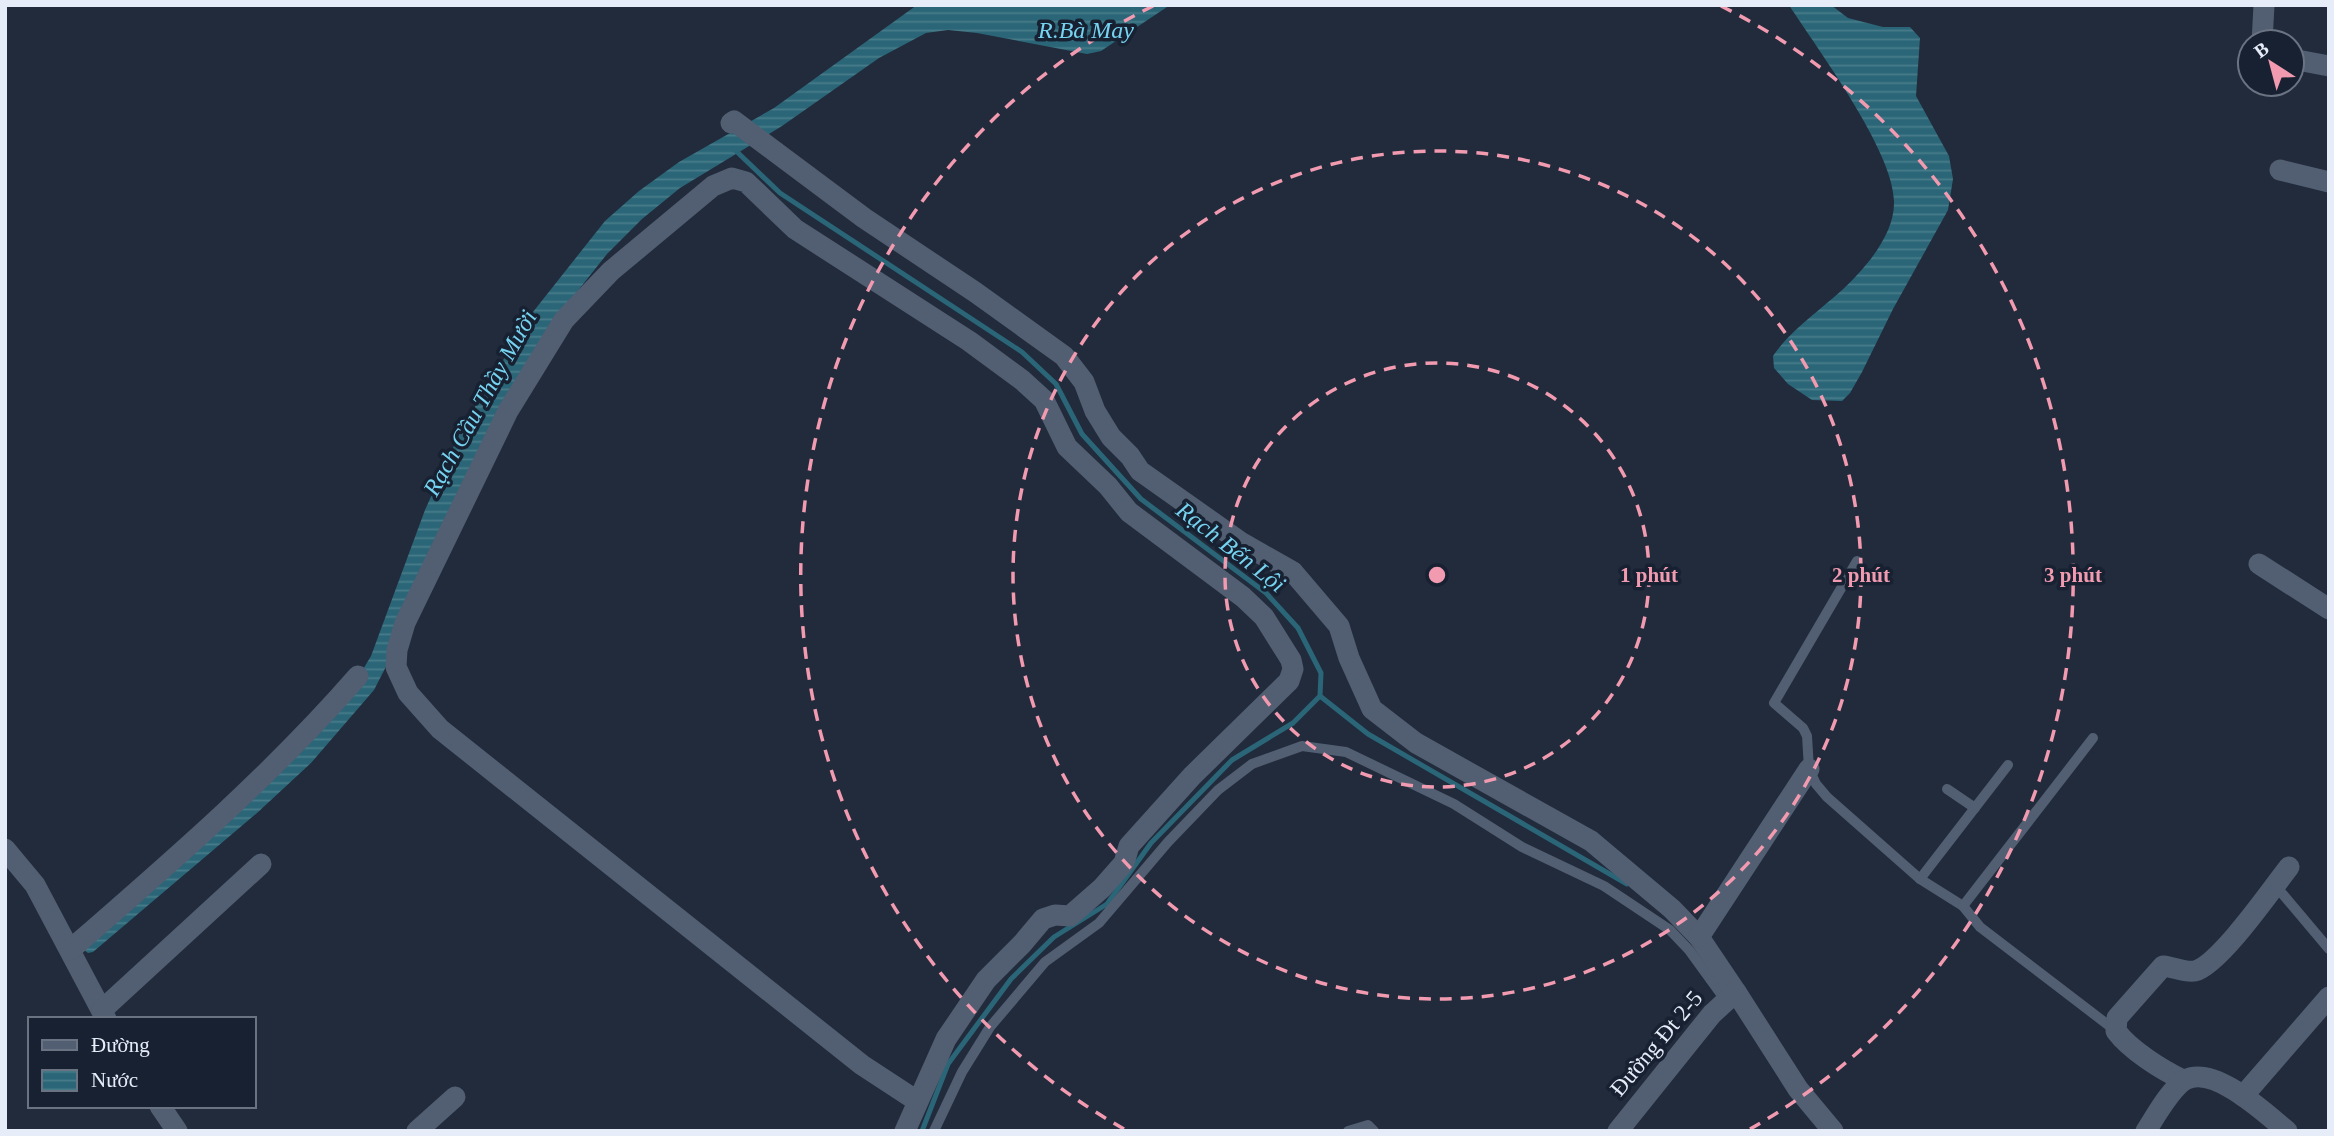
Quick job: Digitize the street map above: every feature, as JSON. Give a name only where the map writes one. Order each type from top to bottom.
[{"type":"street","points":[[2263,28],[2264,5]]},
{"type":"street","points":[[2306,62],[2329,66]]},
{"type":"street","points":[[734,124],[864,218],[975,292],[1064,356],[1084,382],[1095,411],[1111,437],[1130,456],[1140,471],[1242,544],[1293,572],[1339,626],[1349,658],[1372,709],[1416,743],[1591,841],[1672,909],[1699,937],[1731,997]]},
{"type":"street","points":[[2280,170],[2329,182]]},
{"type":"street","points":[[905,1131],[946,1039],[986,980],[1043,919],[1055,915],[1070,916],[1102,888],[1124,863],[1129,846],[1192,776],[1289,681],[1293,669],[1291,660],[1264,617],[1243,597],[1129,512],[1108,486],[1067,447],[1044,400],[1022,380],[969,341],[795,229],[746,182],[732,178],[713,186],[621,262],[564,320],[508,411],[453,522],[405,623],[397,650],[396,667],[408,693],[440,729],[851,1057],[917,1101]]},
{"type":"street","points":[[2259,564],[2329,609]]},
{"type":"street","points":[[70,950],[177,857],[332,705],[358,676]]},
{"type":"street","points":[[1699,937],[1809,769]]},
{"type":"street","points":[[5,849],[35,886],[104,1014],[261,864]]},
{"type":"street","points":[[2183,1080],[2162,1070],[2123,1041],[2116,1031],[2118,1018],[2163,966],[2188,972],[2203,968],[2224,948],[2289,867]]},
{"type":"street","name":"Đường Đt 2-5","points":[[1618,1131],[1712,1014],[1731,997],[1798,1090],[1833,1131]]},
{"type":"street","points":[[2243,1096],[2329,997]]},
{"type":"street","points":[[2146,1131],[2183,1080],[2196,1076],[2216,1080],[2243,1096],[2287,1131]]},
{"type":"street","points":[[417,1131],[454,1097]]},
{"type":"street","points":[[161,1108],[177,1131]]},
{"type":"lane","points":[[1857,561],[1774,703],[1803,729],[1807,736],[1809,769],[1816,783],[1827,797],[1920,879],[1963,906],[1980,927],[2116,1031]]},
{"type":"lane","points":[[1963,906],[2093,738]]},
{"type":"lane","points":[[934,1131],[962,1072],[990,1027],[1045,962],[1099,923],[1168,842],[1218,790],[1252,764],[1302,746],[1346,752],[1454,804],[1522,847],[1604,886],[1670,930],[1731,997]]},
{"type":"lane","points":[[1920,879],[2008,765]]},
{"type":"lane","points":[[1947,789],[1975,808]]},
{"type":"lane","points":[[2275,885],[2329,949]]},
{"type":"lane","points":[[1348,1131],[1368,1125],[1374,1131]]},
{"type":"water","name":"R.Bà May","points":[[917,5],[1170,5],[1101,51],[1087,54],[977,33],[948,30],[926,33],[879,58],[782,126],[680,188],[642,219],[607,254],[580,288],[374,690],[311,763],[257,813],[93,952],[84,950],[353,686],[371,656],[425,510],[461,430],[529,317],[605,221],[639,191],[679,162],[774,108]]},
{"type":"water","points":[[1789,5],[1831,5],[1848,18],[1883,27],[1910,27],[1920,38],[1916,96],[1949,156],[1953,179],[1948,210],[1893,309],[1862,372],[1842,401],[1812,400],[1788,384],[1774,368],[1773,356],[1792,334],[1847,285],[1871,259],[1883,241],[1891,221],[1894,201],[1890,180],[1868,128]]},
{"type":"waterway","name":"Rạch Bến Lội","points":[[734,149],[780,193],[1022,352],[1056,384],[1082,434],[1141,499],[1266,593],[1298,628],[1321,673],[1320,696],[1293,723],[1232,760],[1151,843],[1107,904],[1054,937],[1011,979],[948,1064],[922,1131]]},
{"type":"waterway","points":[[1320,696],[1368,734],[1627,884]]},
{"type":"water label","name":"Rạch Cầu Thầy Mười","points":[[480,403]]}]
